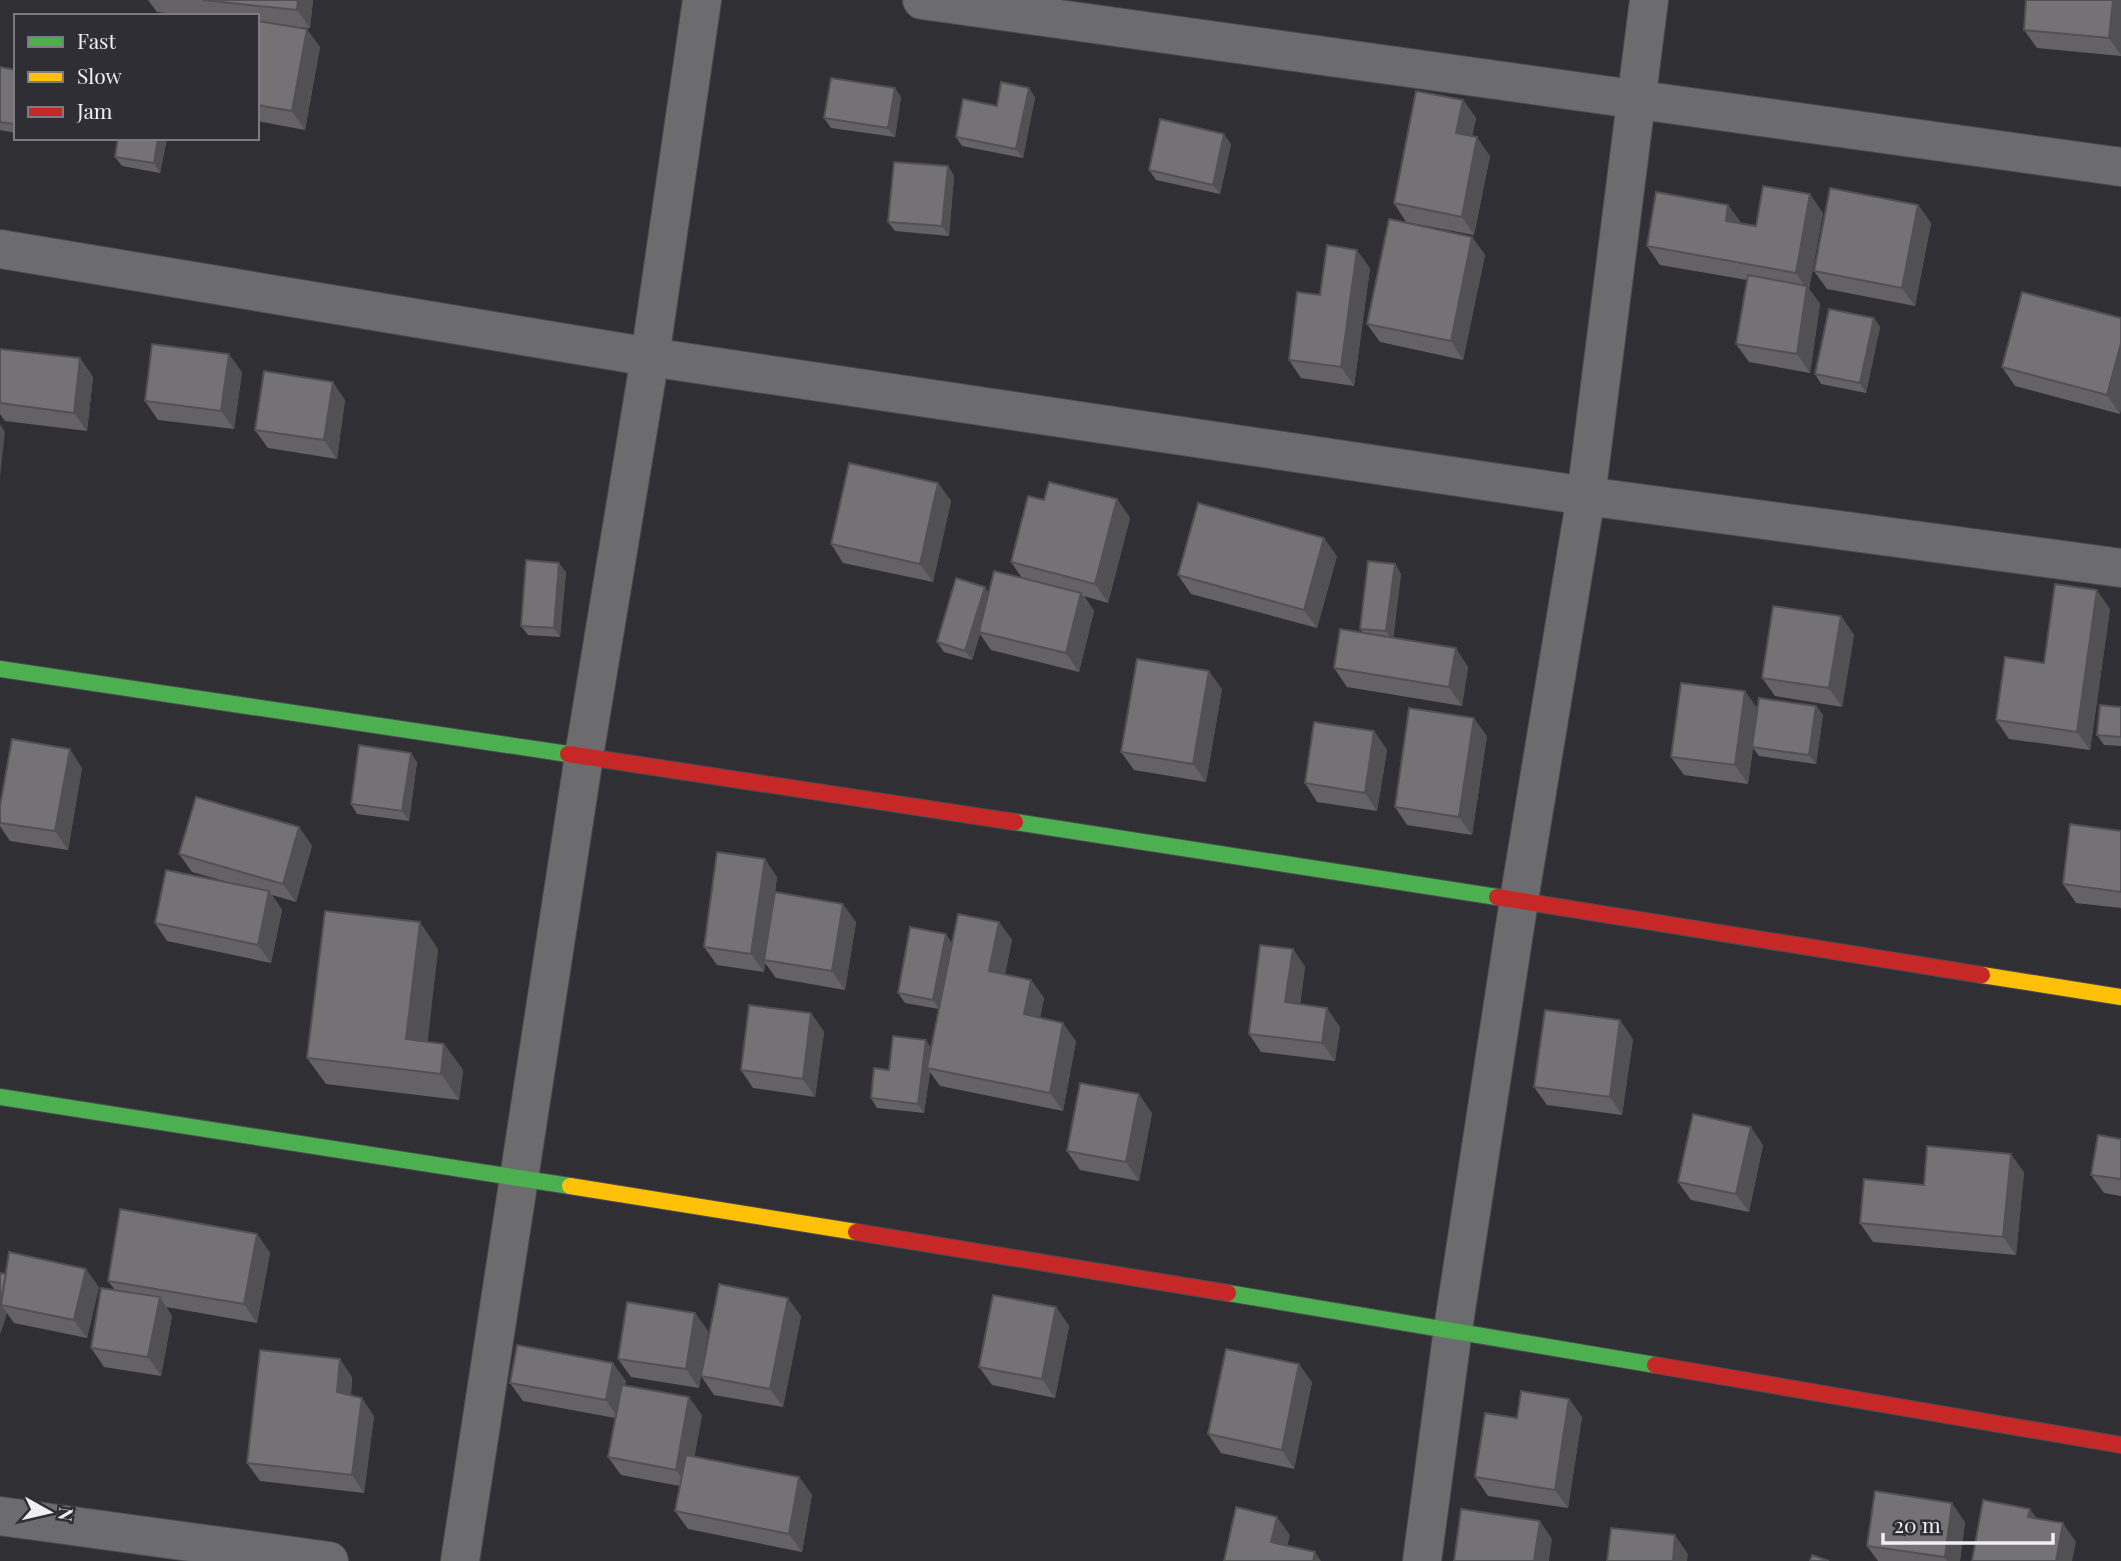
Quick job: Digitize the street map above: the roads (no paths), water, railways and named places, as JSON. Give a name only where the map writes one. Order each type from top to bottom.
[{"type":"street","points":[[460,1561],[584,756],[650,357],[702,0]]},
{"type":"street","points":[[922,0],[2121,167]]},
{"type":"street","points":[[1422,1561],[1453,1329],[1519,900],[1586,496],[1648,0]]},
{"type":"street","points":[[0,249],[650,357],[1586,496],[2121,568]]},
{"type":"street","points":[[0,670],[584,756],[1519,900],[2121,997]]},
{"type":"street","points":[[0,1097],[519,1176],[1453,1329],[2121,1445]]},
{"type":"street","points":[[0,1516],[329,1561]]}]
